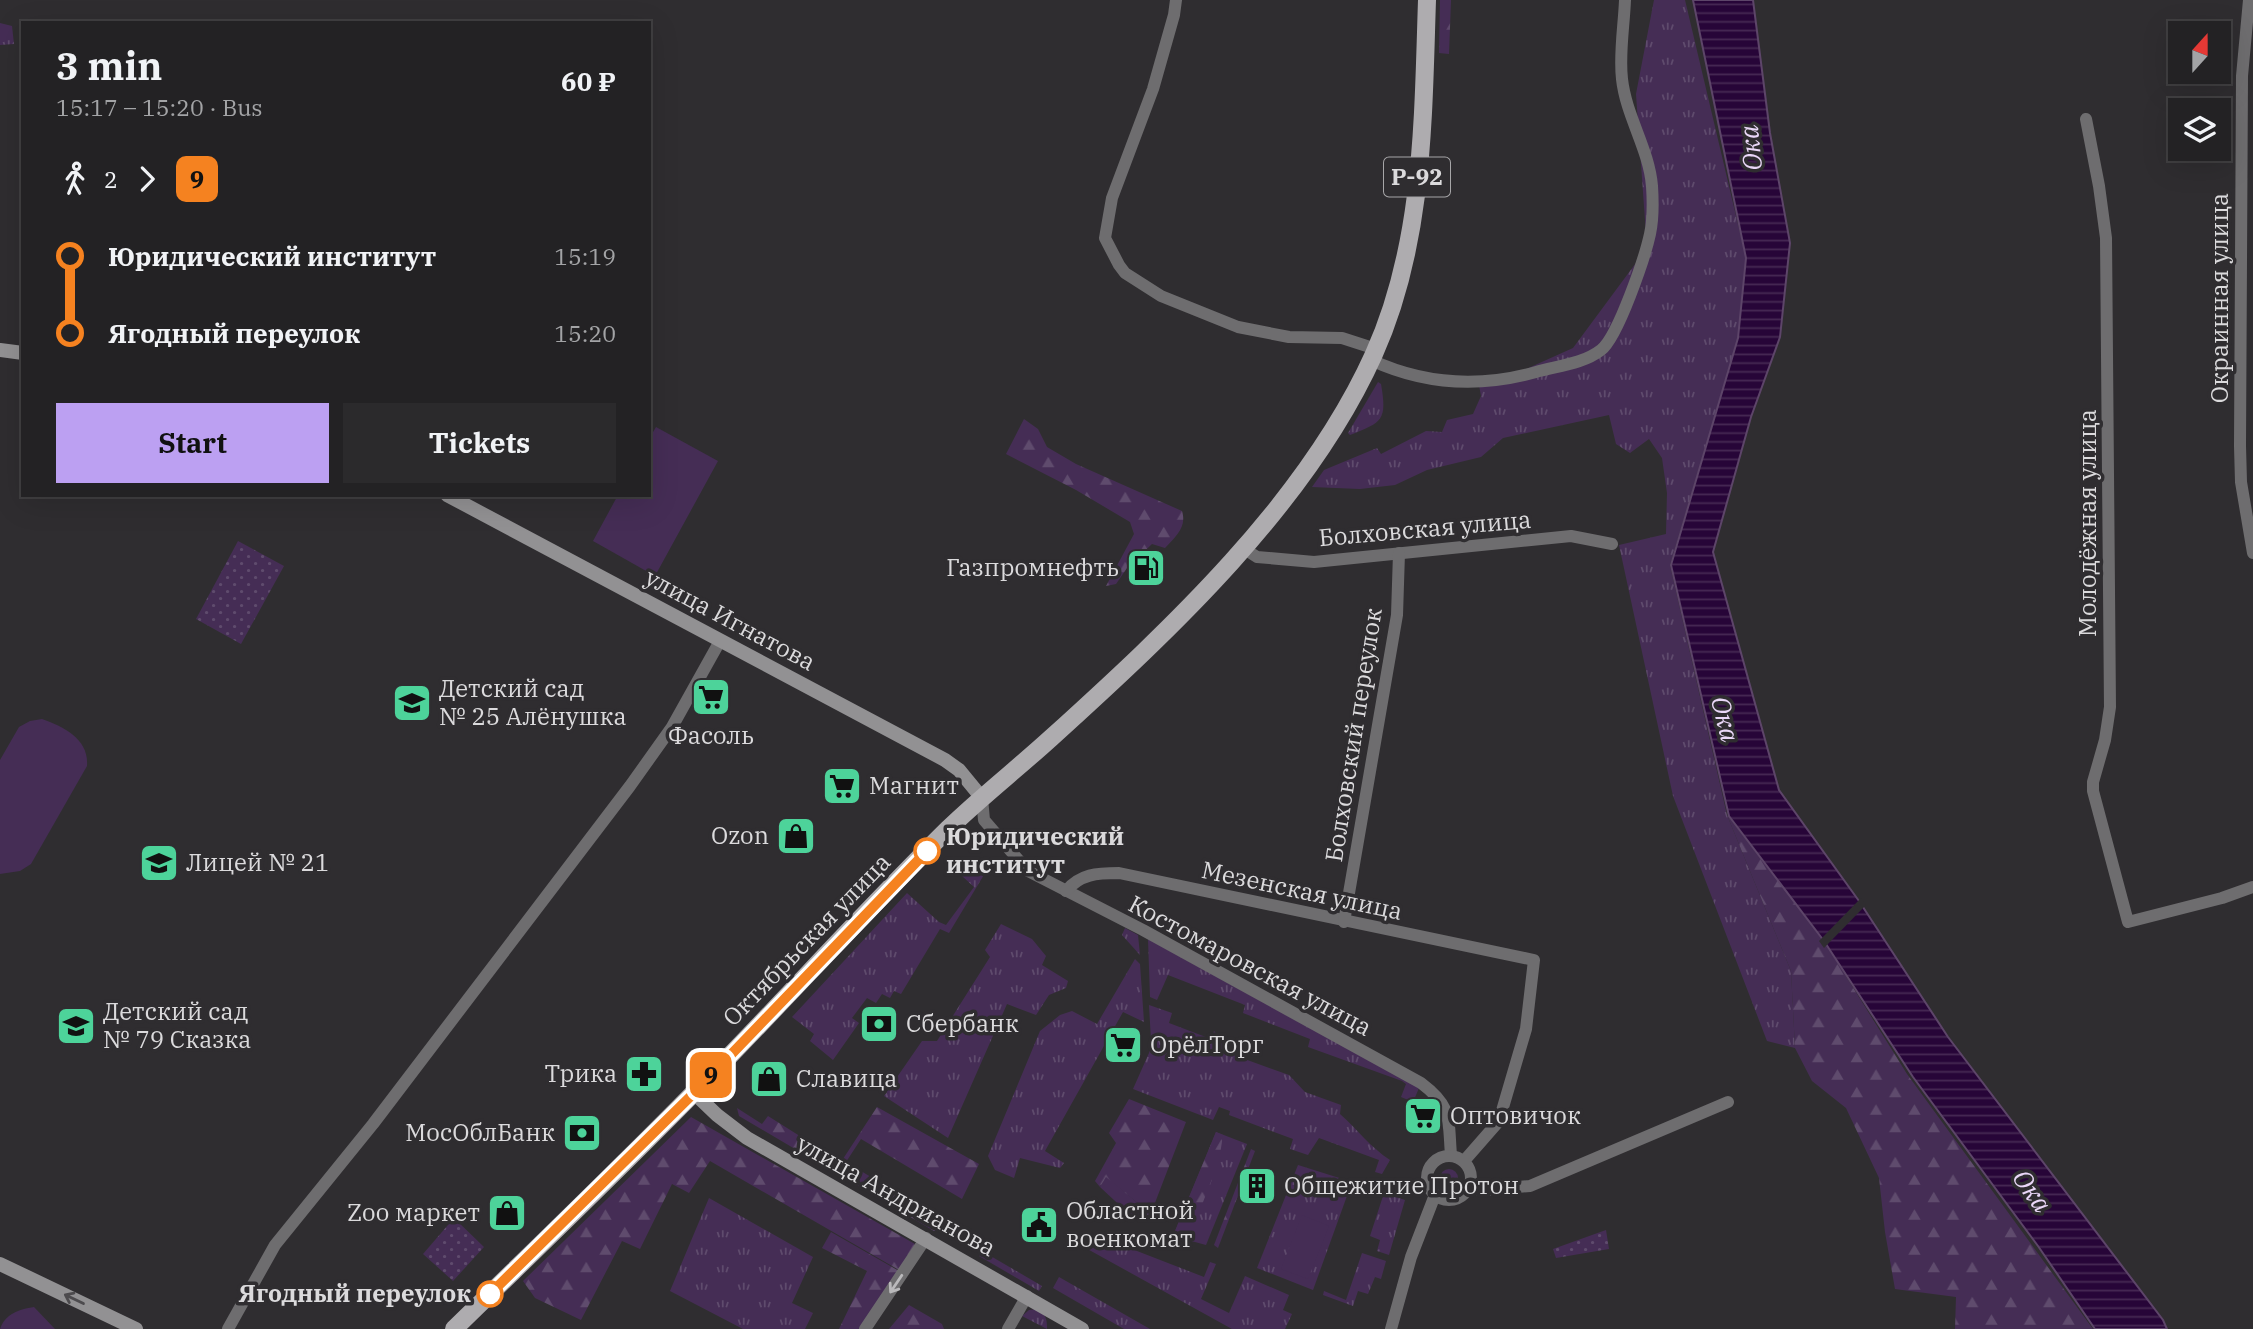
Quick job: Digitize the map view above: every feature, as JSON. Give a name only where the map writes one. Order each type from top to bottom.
[{"type":"main road","name":"Р-92","points":[[1373,354],[1397,291],[1412,220],[1423,106],[1427,0]]},
{"type":"main road","points":[[0,350],[21,353]]},
{"type":"main road","name":"Октябрьская улица","points":[[454,1329],[694,1093],[943,834],[1111,681],[1243,548],[1296,483],[1354,393],[1373,354]]},
{"type":"main road","name":"улица Игнатова","points":[[451,497],[944,760],[959,770],[982,797]]},
{"type":"main road","name":"улица Андрианова","points":[[694,1093],[747,1138],[1082,1329]]},
{"type":"main road","points":[[0,1264],[136,1329]]},
{"type":"street","points":[[1176,0],[1153,89],[1112,198],[1104,238],[1125,273],[1161,296],[1238,327],[1289,337],[1342,338],[1373,354],[1396,371],[1429,380],[1473,382],[1515,378],[1591,356],[1607,344],[1642,261],[1650,232],[1652,186],[1644,146],[1625,97],[1622,78],[1625,0]]},
{"type":"street","name":"Окраинная улица","points":[[2249,0],[2242,76],[2247,483],[2253,553]]},
{"type":"street","name":"Молодёжная улица","points":[[2086,119],[2106,239],[2109,451],[2110,707],[2093,792],[2128,922],[2222,898],[2253,887]]},
{"type":"street","name":"Болховская улица","points":[[1243,548],[1257,557],[1314,562],[1571,536],[1612,544]]},
{"type":"street","name":"Болховский переулок","points":[[1344,922],[1397,615],[1399,554]]},
{"type":"street","points":[[228,1329],[275,1245],[373,1124],[637,776],[672,727],[720,641]]},
{"type":"street","name":"Костомаровская улица","points":[[982,797],[984,820],[1028,871],[1153,936],[1432,1091],[1448,1112],[1451,1155]]},
{"type":"street","name":"Мезенская улица","points":[[1066,891],[1073,882],[1086,875],[1119,873],[1534,960],[1526,1029],[1499,1121],[1464,1161]]},
{"type":"street","points":[[1469,1188],[1484,1190],[1530,1186],[1728,1102]]},
{"type":"street","points":[[1451,1155],[1464,1161],[1472,1173],[1465,1194],[1454,1200],[1435,1195],[1427,1182],[1430,1167],[1440,1157],[1451,1155]]},
{"type":"street","points":[[1391,1329],[1411,1257],[1435,1195]]},
{"type":"street","points":[[865,1329],[926,1238]]},
{"type":"street","points":[[1008,1329],[1027,1296]]},
{"type":"green space","points":[[1440,0],[1451,0],[1449,54],[1439,53]]},
{"type":"green space","points":[[1654,0],[1685,0],[1746,258],[1738,338],[1670,565],[1727,815],[1791,971],[1795,1048],[1767,1041],[1673,796],[1619,545],[1666,534],[1667,493],[1662,458],[1649,439],[1630,453],[1616,444],[1609,415],[1503,438],[1481,457],[1427,470],[1395,485],[1360,489],[1312,487],[1324,470],[1377,448],[1381,454],[1426,431],[1442,432],[1447,420],[1473,414],[1481,396],[1479,385],[1493,384],[1573,348],[1647,248],[1636,94]]},
{"type":"green space","points":[[0,23],[12,26],[14,44],[0,45]]},
{"type":"green space","points":[[1378,382],[1381,384],[1383,413],[1370,427],[1350,435],[1348,433]]},
{"type":"green space","points":[[1024,419],[1038,429],[1047,447],[1076,464],[1182,511],[1182,527],[1177,535],[1165,548],[1152,544],[1127,568],[1116,584],[1106,586],[1134,534],[1130,522],[1006,454]]},
{"type":"green space","points":[[656,427],[718,461],[655,576],[593,541],[617,497],[651,497],[651,436]]},
{"type":"green space","points":[[238,541],[284,566],[241,644],[196,619]]},
{"type":"green space","points":[[42,719],[74,735],[84,748],[87,766],[31,864],[20,871],[0,874],[0,760],[19,727]]},
{"type":"green space","points":[[1727,815],[1824,941],[1907,1074],[2093,1329],[1955,1329],[1956,1297],[1895,1289],[1879,1178],[1846,1108],[1812,1081],[1795,1048],[1791,971]]},
{"type":"green space","points":[[975,861],[988,868],[949,933],[940,929],[901,994],[894,991],[890,998],[882,994],[876,1003],[867,998],[852,1018],[859,1023],[833,1060],[810,1041],[814,1034],[792,1017],[907,893],[939,922],[946,925],[974,887],[962,876]]},
{"type":"green space","points":[[1001,924],[1032,939],[1046,956],[1042,965],[1068,981],[1066,988],[1049,995],[1036,1015],[1007,1004],[948,1138],[884,1096],[922,1041],[937,1041],[990,957],[985,950]]},
{"type":"green space","points":[[1125,928],[1138,935],[1140,955],[1122,935]]},
{"type":"green space","points":[[1148,939],[1419,1088],[1413,1102],[1401,1097],[1406,1084],[1402,1081],[1308,1047],[1310,1039],[1243,1013],[1245,1005],[1168,975],[1157,1000],[1150,997]]},
{"type":"green space","points":[[1135,959],[1140,964],[1144,1022],[1123,1012],[1045,1151],[1064,1163],[1060,1168],[1020,1158],[1014,1178],[995,1170],[988,1156],[1040,1031],[1060,1015],[1072,1011],[1097,1024]]},
{"type":"green space","points":[[1149,1005],[1172,1013],[1169,1023],[1211,1039],[1214,1031],[1239,1057],[1289,1075],[1305,1092],[1341,1105],[1340,1114],[1390,1160],[1382,1174],[1375,1172],[1379,1160],[1319,1138],[1308,1155],[1290,1149],[1293,1139],[1229,1115],[1230,1111],[1219,1107],[1213,1120],[1133,1089],[1149,1053]]},
{"type":"green space","points":[[1129,1099],[1186,1122],[1148,1221],[1135,1216],[1140,1205],[1106,1177],[1100,1187],[1095,1181],[1116,1143],[1109,1133]]},
{"type":"green space","points":[[877,1107],[979,1164],[962,1199],[861,1139],[846,1162],[944,1221],[938,1230],[934,1231],[739,1116],[737,1108],[762,1124],[768,1116],[841,1162]]},
{"type":"green space","points":[[691,1117],[915,1244],[899,1270],[710,1161],[689,1193],[672,1184],[640,1249],[622,1241],[581,1320],[535,1298],[523,1281]]},
{"type":"green space","points":[[1216,1132],[1247,1144],[1206,1245],[1173,1236]]},
{"type":"green space","points":[[1216,1132],[1223,1135],[1219,1161],[1189,1238],[1173,1236]]},
{"type":"green space","points":[[1251,1149],[1255,1151],[1218,1248],[1214,1245]]},
{"type":"green space","points":[[1298,1165],[1352,1182],[1313,1290],[1257,1268]]},
{"type":"green space","points":[[1449,1169],[1455,1172],[1458,1178],[1455,1184],[1449,1187],[1443,1184],[1440,1178],[1443,1172]]},
{"type":"green space","points":[[1106,1176],[1140,1205],[1135,1216],[1129,1214],[1100,1187]]},
{"type":"green space","points":[[1384,1193],[1405,1200],[1389,1255],[1377,1251],[1380,1240],[1370,1236]]},
{"type":"green space","points":[[709,1198],[813,1257],[792,1303],[813,1313],[805,1329],[743,1329],[670,1291]]},
{"type":"green space","points":[[1302,1215],[1329,1226],[1308,1279],[1281,1269]]},
{"type":"green space","points":[[454,1218],[484,1247],[453,1281],[423,1254]]},
{"type":"green space","points":[[1606,1230],[1609,1249],[1556,1258],[1553,1249]]},
{"type":"green space","points":[[831,1232],[899,1271],[859,1329],[839,1329],[867,1271],[822,1248]]},
{"type":"green space","points":[[1088,1232],[1204,1277],[1210,1262],[1216,1264],[1201,1299],[1229,1313],[1245,1276],[1289,1295],[1283,1310],[1292,1314],[1285,1329],[1232,1329],[1082,1246]]},
{"type":"green space","points":[[982,1251],[1042,1286],[1039,1291],[979,1256]]},
{"type":"green space","points":[[1362,1253],[1386,1261],[1381,1279],[1375,1277],[1368,1294],[1358,1291],[1353,1306],[1323,1295],[1324,1291],[1346,1300]]},
{"type":"green space","points":[[1059,1277],[1150,1329],[1124,1329],[1053,1288]]},
{"type":"green space","points":[[909,1305],[942,1324],[944,1329],[889,1329]]},
{"type":"green space","points":[[34,1307],[55,1329],[0,1329],[13,1313]]},
{"type":"green space","points":[[1037,1309],[1045,1317],[1047,1329],[1022,1316],[1029,1310]]},
{"type":"water","name":"Ока","points":[[1693,0],[1753,0],[1770,133],[1790,243],[1780,337],[1751,417],[1713,552],[1779,790],[1859,901],[1948,1037],[2163,1320],[2167,1329],[2095,1329],[2038,1246],[1913,1077],[1824,941],[1729,816],[1671,565],[1738,338],[1746,258]]},
{"type":"pier","points":[[1861,898],[1866,905],[1824,948],[1819,941]]},
{"type":"bus line","name":"9","points":[[490,1294],[694,1093],[927,851]]},
{"type":"place","name":"Газпромнефть","points":[[1146,568]]},
{"type":"place","name":"Фасоль","points":[[711,697]]},
{"type":"place","name":"Детский сад № 25 Алёнушка","points":[[412,703]]},
{"type":"place","name":"Магнит","points":[[842,786]]},
{"type":"place","name":"Ozon","points":[[796,836]]},
{"type":"place","name":"Юридический институт","points":[[927,851]]},
{"type":"place","name":"Лицей № 21","points":[[159,863]]},
{"type":"place","name":"Сбербанк","points":[[879,1024]]},
{"type":"place","name":"Детский сад № 79 Сказка","points":[[76,1026]]},
{"type":"place","name":"ОрёлТорг","points":[[1123,1045]]},
{"type":"place","name":"Трика","points":[[644,1074]]},
{"type":"place","name":"Славица","points":[[769,1079]]},
{"type":"place","name":"Оптовичок","points":[[1423,1116]]},
{"type":"place","name":"МосОблБанк","points":[[582,1133]]},
{"type":"place","name":"Общежитие Протон","points":[[1257,1186]]},
{"type":"place","name":"Zoo маркет","points":[[507,1213]]},
{"type":"place","name":"Областной военкомат","points":[[1039,1225]]},
{"type":"place","name":"Ягодный переулок","points":[[490,1294]]}]
